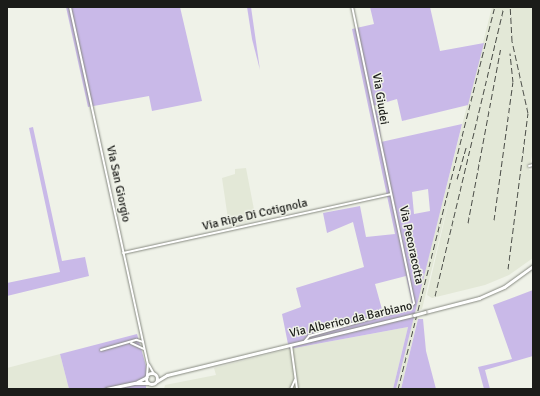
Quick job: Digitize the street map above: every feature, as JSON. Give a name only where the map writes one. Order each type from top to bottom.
[{"type":"main road","name":"Via Alberico da Barbiano","points":[[135,383],[155,374],[167,375],[414,315],[485,295],[520,277],[533,266]]},
{"type":"main road","points":[[155,374],[157,382],[156,389]]},
{"type":"main road","name":"Via Alberico da Barbiano","points":[[135,383],[149,384],[157,382],[167,375]]},
{"type":"main road","points":[[147,377],[152,389]]},
{"type":"main road","points":[[106,389],[135,383]]},
{"type":"street","name":"Via San Giorgio","points":[[70,7],[142,334],[148,364],[147,377]]},
{"type":"street","name":"Via Giudei","points":[[352,7],[391,194]]},
{"type":"street","points":[[529,166],[533,165]]},
{"type":"street","name":"Via Ripe Di Cotignola","points":[[123,253],[391,194]]},
{"type":"street","name":"Via Pecoracotta","points":[[305,341],[309,336],[413,306],[391,194]]},
{"type":"street","points":[[102,350],[130,343],[137,340],[142,334]]},
{"type":"street","points":[[137,340],[143,342]]},
{"type":"street","points":[[139,345],[143,342]]},
{"type":"street","points":[[130,343],[139,345],[145,350]]},
{"type":"street","points":[[290,344],[297,389]]},
{"type":"street","name":"Via San Giorgio","points":[[148,364],[155,374]]},
{"type":"street","points":[[291,389],[296,379]]},
{"type":"shaded area","points":[[66,7],[180,7],[202,101],[152,111],[149,96],[88,107]]},
{"type":"shaded area","points":[[247,7],[251,7],[260,70],[252,39]]},
{"type":"shaded area","points":[[370,7],[430,7],[440,51],[484,43],[468,105],[402,121],[397,99],[373,106],[379,114],[381,142],[462,124],[396,389],[393,389],[408,327],[289,349],[282,314],[301,307],[296,288],[364,267],[353,222],[327,233],[323,213],[360,206],[366,237],[395,234],[352,29],[374,24]],"holes":[[[428,189],[430,211],[414,214],[412,192]],[[406,276],[412,303],[383,313],[375,284]]]},
{"type":"shaded area","points":[[492,7],[533,7],[533,151],[529,170],[533,170],[533,258],[509,275],[485,285],[432,298],[427,295],[453,183],[422,309],[415,311]]},
{"type":"shaded area","points":[[33,127],[62,261],[85,257],[89,276],[7,296],[7,283],[60,272],[29,128]]},
{"type":"shaded area","points":[[246,168],[256,220],[229,226],[222,178],[235,174],[235,169]]},
{"type":"shaded area","points":[[533,290],[533,356],[485,370],[490,389],[484,389],[478,367],[512,359],[493,305]]},
{"type":"shaded area","points":[[414,316],[418,316],[401,389],[396,389]]},
{"type":"shaded area","points":[[418,319],[423,319],[426,351],[436,389],[401,389]]},
{"type":"shaded area","points":[[408,327],[393,389],[164,389],[165,385],[216,375],[214,368],[284,350]]},
{"type":"shaded area","points":[[137,334],[146,366],[146,388],[69,389],[60,354]]},
{"type":"shaded area","points":[[60,354],[69,389],[7,389],[7,368]]},
{"type":"railway","points":[[398,389],[495,7]]},
{"type":"railway","points":[[435,296],[504,7]]},
{"type":"railway","points":[[508,269],[528,113],[512,41],[510,7]]},
{"type":"railway","points":[[468,223],[501,47]]},
{"type":"railway","points":[[494,220],[513,82],[510,53]]},
{"type":"railway","points":[[457,179],[466,147]]}]
